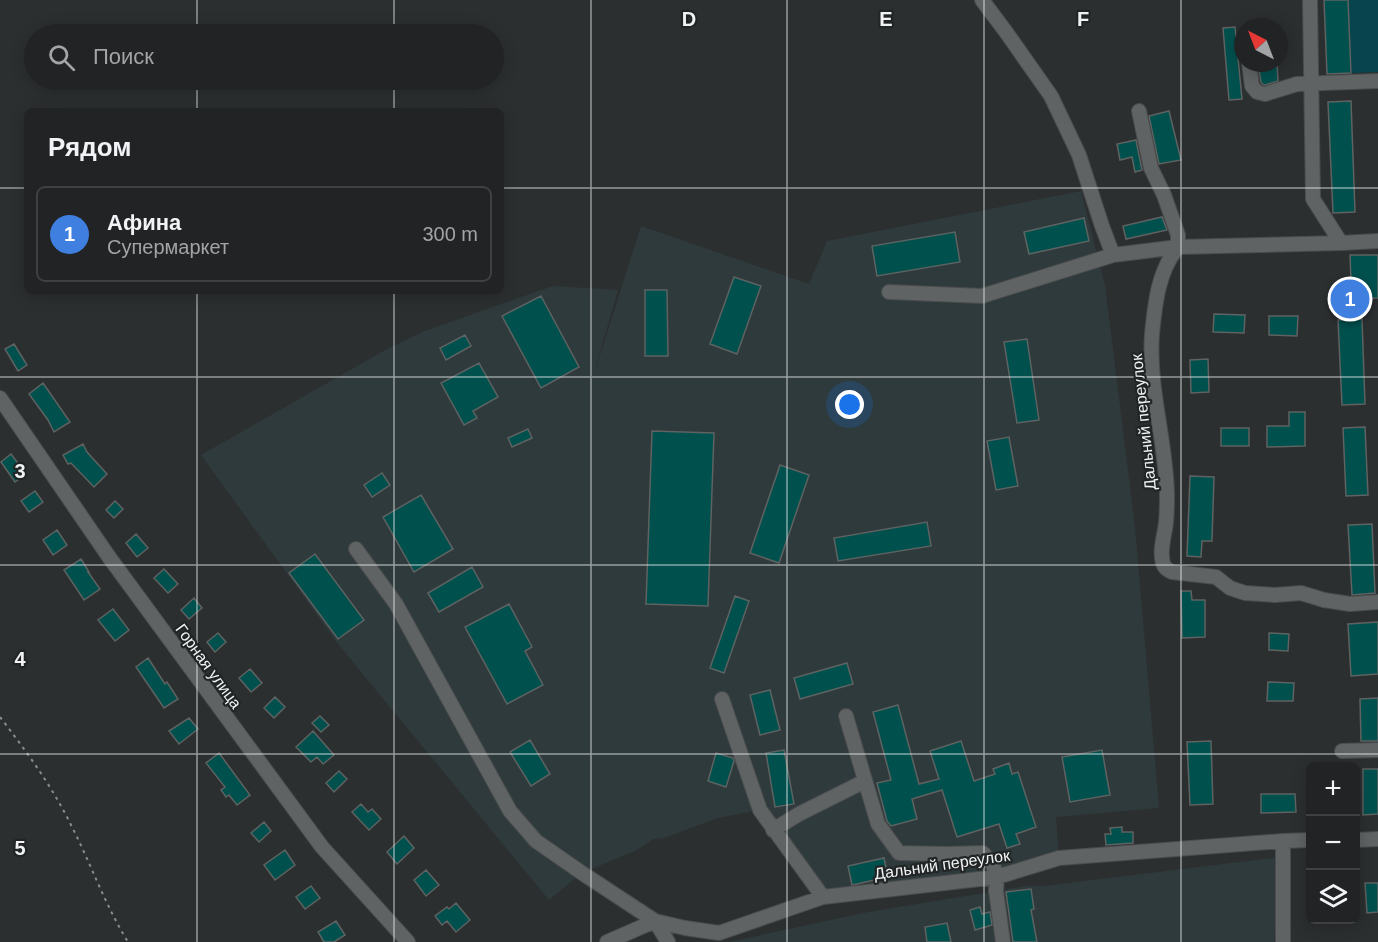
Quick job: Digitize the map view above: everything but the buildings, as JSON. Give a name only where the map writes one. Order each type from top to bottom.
[{"type":"street","points":[[981,0],[1051,96],[1079,155],[1113,255]]},
{"type":"street","points":[[1310,0],[1313,199],[1341,243]]},
{"type":"street","points":[[1250,72],[1252,86],[1257,92],[1264,94],[1297,84],[1378,81]]},
{"type":"street","points":[[1138,111],[1151,168],[1164,195],[1178,235],[1178,247]]},
{"type":"street","points":[[888,292],[982,296],[1113,255],[1178,247],[1378,241]]},
{"type":"street","name":"Дальний переулок","points":[[1178,247],[1170,258],[1161,279],[1155,305],[1152,337],[1153,382],[1165,459],[1167,495],[1167,521],[1162,564],[1172,572],[1216,577],[1230,588],[1245,593],[1275,595],[1301,593],[1350,604],[1378,602]]},
{"type":"street","name":"Горная улица","points":[[0,398],[109,557],[321,848],[408,942]]},
{"type":"street","points":[[356,549],[396,604],[510,811],[536,841],[655,921],[668,942]]},
{"type":"street","points":[[722,699],[760,810],[823,897]]},
{"type":"street","points":[[846,716],[878,824],[899,853],[983,853],[993,865],[997,877],[996,891],[1003,942]]},
{"type":"street","points":[[1341,751],[1378,750]]},
{"type":"street","points":[[773,830],[799,814],[865,781]]},
{"type":"street","points":[[1360,840],[1378,839]]},
{"type":"street","name":"Дальний переулок","points":[[655,921],[719,933],[823,897],[997,877],[1059,858],[1306,840]]},
{"type":"street","points":[[1283,841],[1283,942]]},
{"type":"street","points":[[607,942],[655,921]]},
{"type":"path","points":[[0,717],[53,791],[116,923],[128,942]]},
{"type":"shaded area","points":[[1348,0],[1378,0],[1378,72],[1351,73]]},
{"type":"shaded area","points":[[1081,191],[1105,285],[1135,527],[1159,808],[1056,817],[1059,858],[996,880],[823,897],[759,810],[718,818],[664,838],[654,839],[637,850],[582,873],[549,900],[338,644],[201,455],[387,349],[425,331],[553,286],[618,290],[592,380],[641,226],[809,284],[827,241]]},
{"type":"shaded area","points":[[1280,857],[1274,942],[729,942],[863,913],[1026,886],[1044,886]]},
{"type":"place","name":"Афина","points":[[1350,299]]}]
